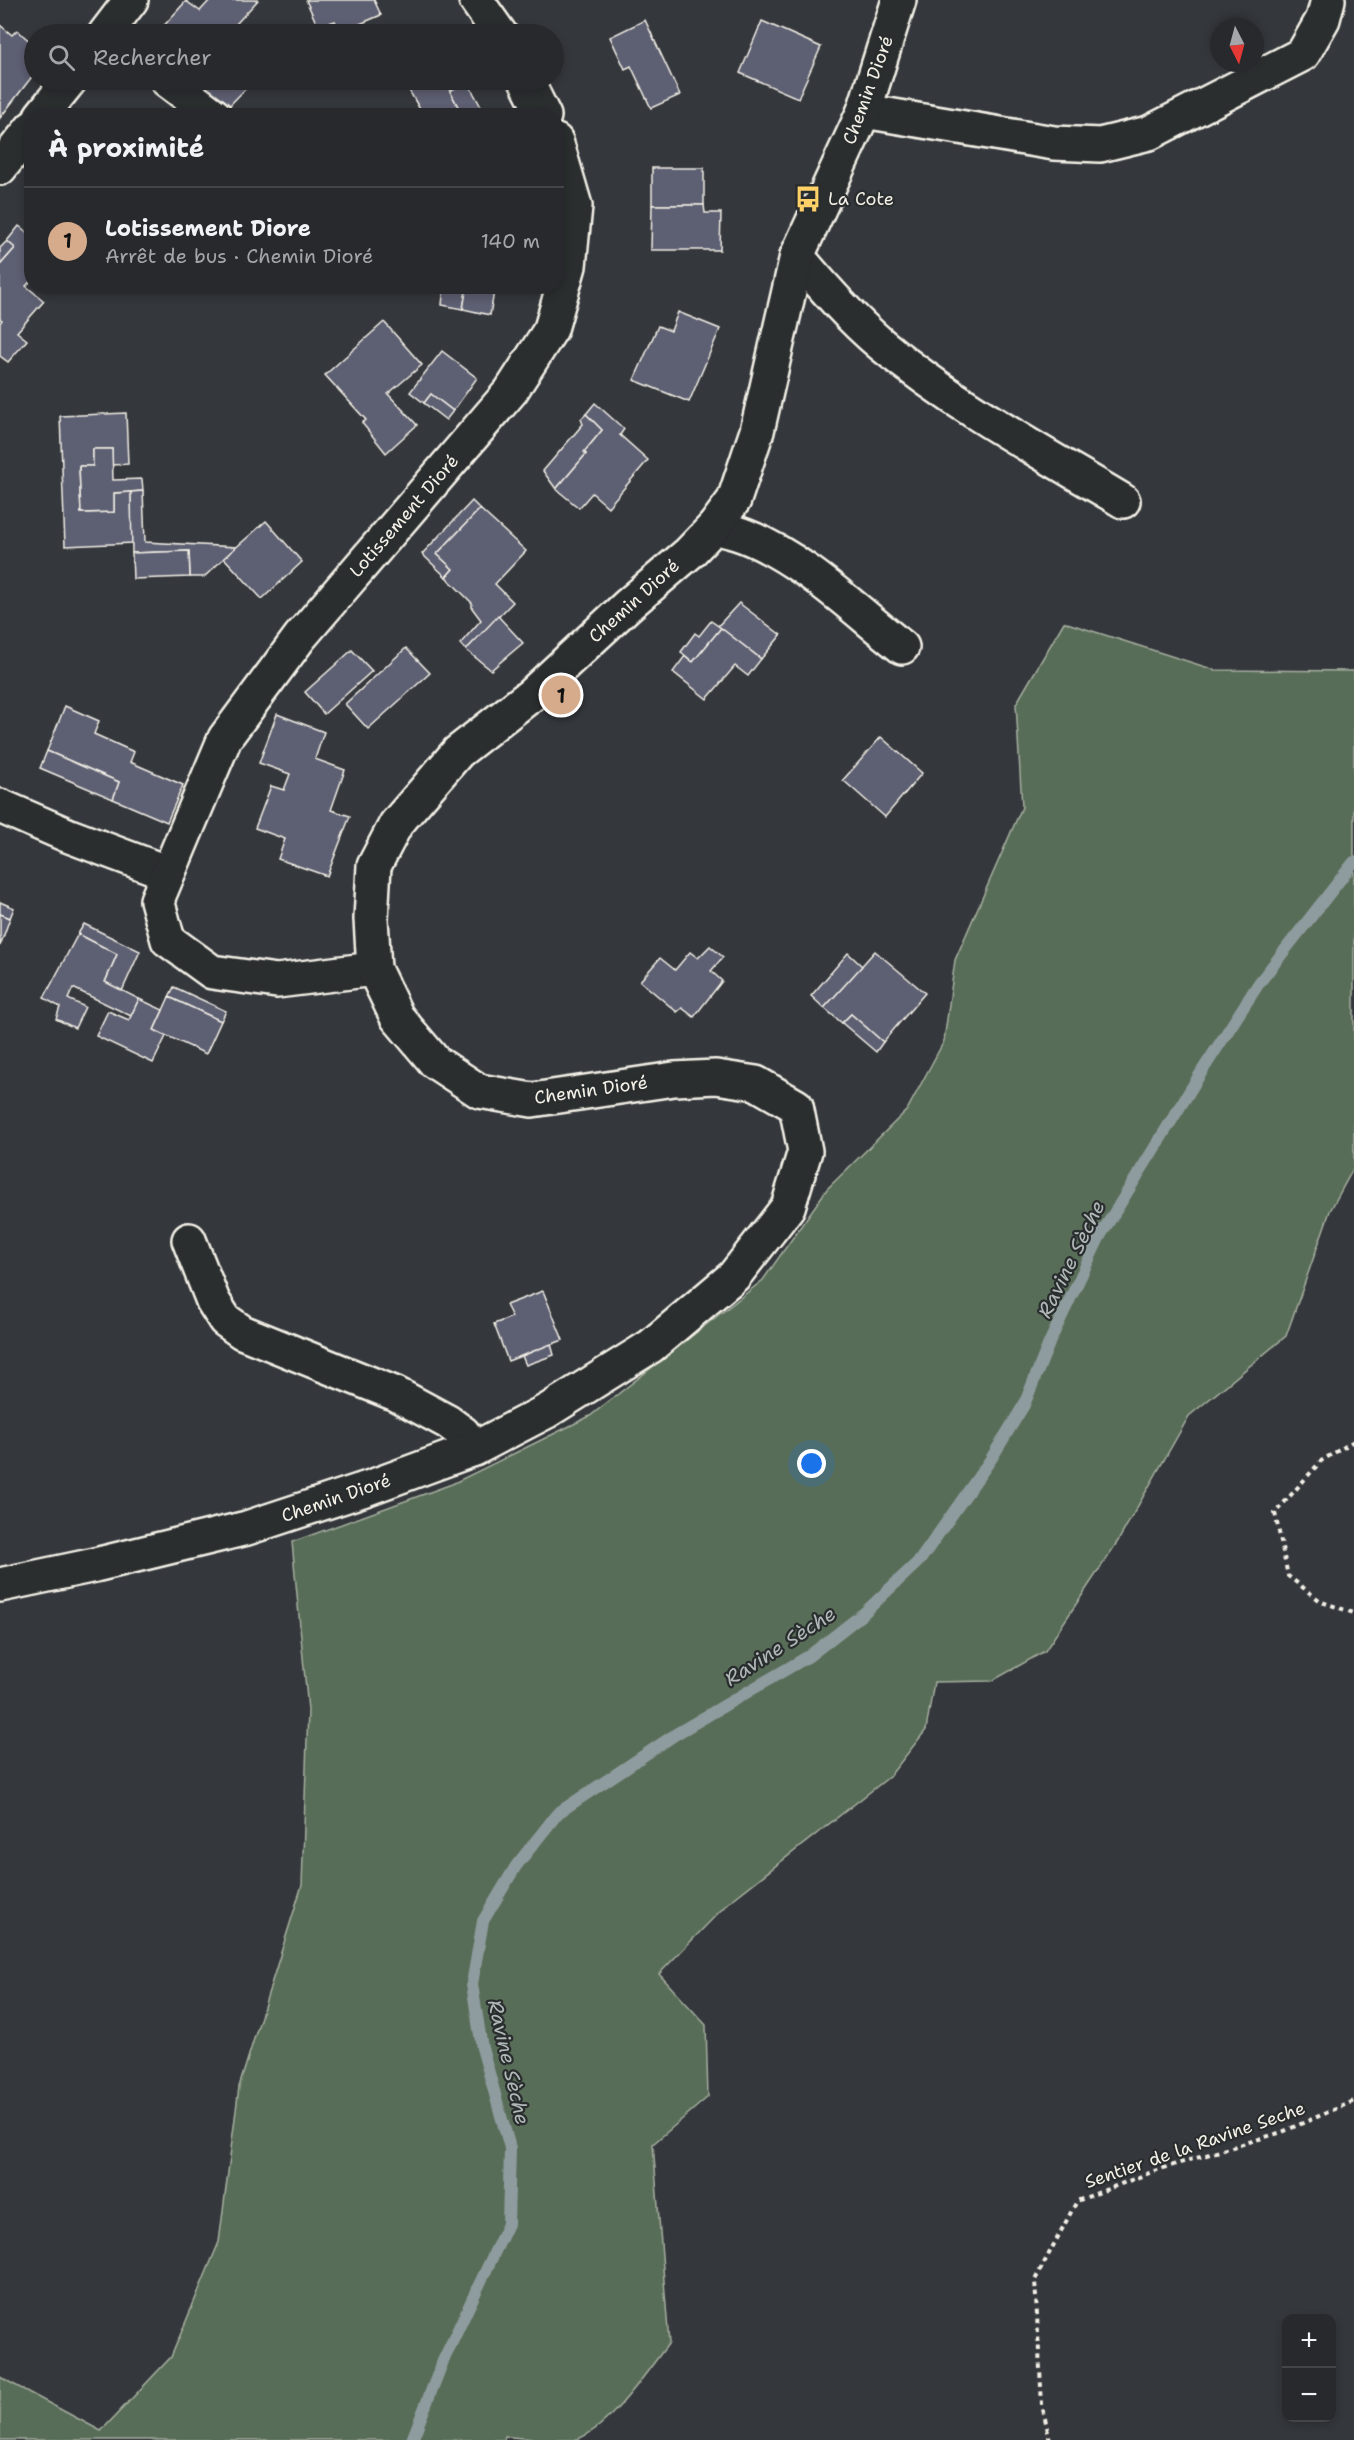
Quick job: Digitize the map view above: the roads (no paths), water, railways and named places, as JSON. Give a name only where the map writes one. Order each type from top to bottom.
[{"type":"street","points":[[113,24],[131,0]]},
{"type":"street","points":[[476,0],[493,24]]},
{"type":"street","name":"Chemin Dioré","points":[[0,1585],[95,1565],[247,1528],[368,1488],[474,1449],[547,1411],[651,1346],[734,1276],[788,1207],[805,1151],[795,1106],[756,1083],[716,1077],[674,1078],[532,1100],[479,1091],[435,1062],[397,1017],[374,969],[371,919],[374,866],[396,824],[458,752],[531,695],[714,527],[734,500],[754,441],[797,256],[864,111],[899,0]]},
{"type":"street","points":[[864,111],[1054,143],[1100,146],[1149,133],[1303,54],[1323,19],[1328,0]]},
{"type":"street","points":[[47,108],[61,90]]},
{"type":"street","points":[[180,90],[204,108]]},
{"type":"street","points":[[531,90],[540,108]]},
{"type":"street","points":[[0,168],[24,138]]},
{"type":"street","name":"Lotissement Dioré","points":[[564,168],[575,206],[569,266],[564,284]]},
{"type":"street","points":[[797,256],[835,301],[882,345],[980,416],[1123,501]]},
{"type":"street","name":"Lotissement Dioré","points":[[374,969],[277,981],[212,972],[168,940],[157,900],[225,738],[300,637],[511,391],[551,329],[561,294]]},
{"type":"street","points":[[714,527],[745,536],[777,552],[819,581],[902,647]]},
{"type":"street","points":[[0,807],[67,836],[168,873]]},
{"type":"street","points":[[189,1240],[213,1301],[225,1320],[242,1332],[396,1394],[448,1422],[463,1434],[474,1449]]},
{"type":"waterway","name":"Ravine Sèche","points":[[412,2440],[443,2361],[508,2224],[510,2148],[482,2048],[472,1984],[483,1921],[516,1866],[558,1813],[676,1734],[809,1656],[864,1613],[920,1560],[991,1459],[1024,1405],[1050,1341],[1100,1236],[1204,1068],[1259,983],[1354,862]]},
{"type":"place","name":"La Cote","points":[[808,199]]},
{"type":"place","name":"Lotissement Diore","points":[[561,695]]}]
